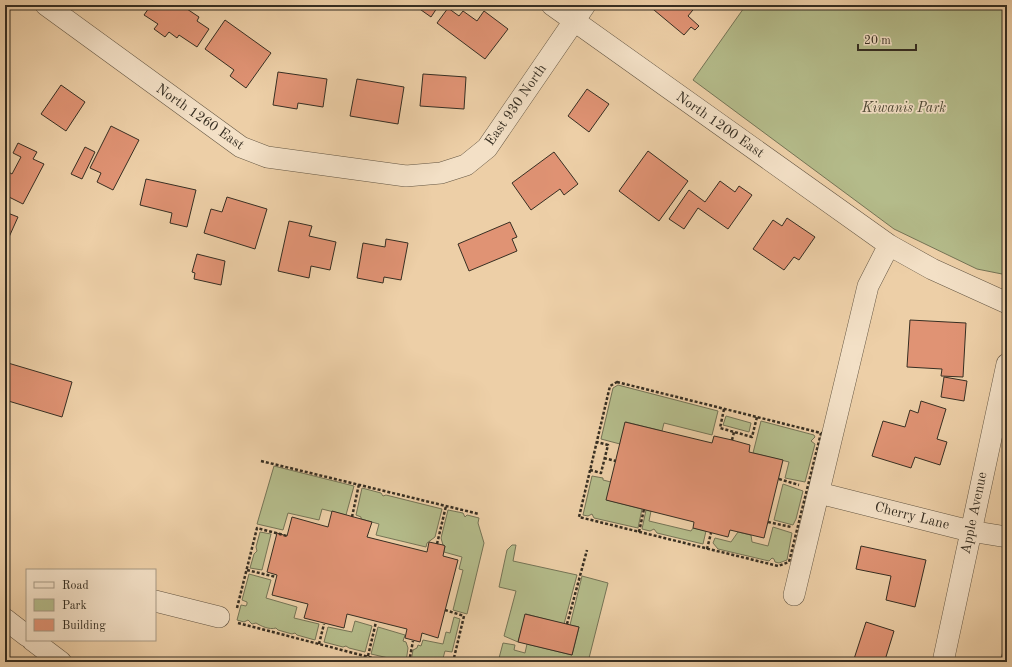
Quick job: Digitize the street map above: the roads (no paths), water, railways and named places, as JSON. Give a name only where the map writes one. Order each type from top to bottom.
[{"type":"street","name":"North 1260 East","points":[[46,5],[241,147],[267,157],[406,176],[426,174]]},
{"type":"street","name":"North 1200 East","points":[[552,5],[579,13],[889,245],[932,269],[1007,303]]},
{"type":"street","name":"East 930 North","points":[[426,174],[441,173],[466,165],[487,148],[579,13]]},
{"type":"street","points":[[794,595],[813,490],[868,286],[889,245]]},
{"type":"street","name":"Apple Avenue","points":[[942,662],[1007,364]]},
{"type":"street","name":"Cherry Lane","points":[[813,490],[970,531],[1007,537]]},
{"type":"street","points":[[156,601],[229,618]]},
{"type":"street","points":[[5,619],[26,635]]},
{"type":"street","points":[[34,641],[61,662]]},
{"type":"park label","name":"Kiwanis Park","points":[[904,108]]}]
